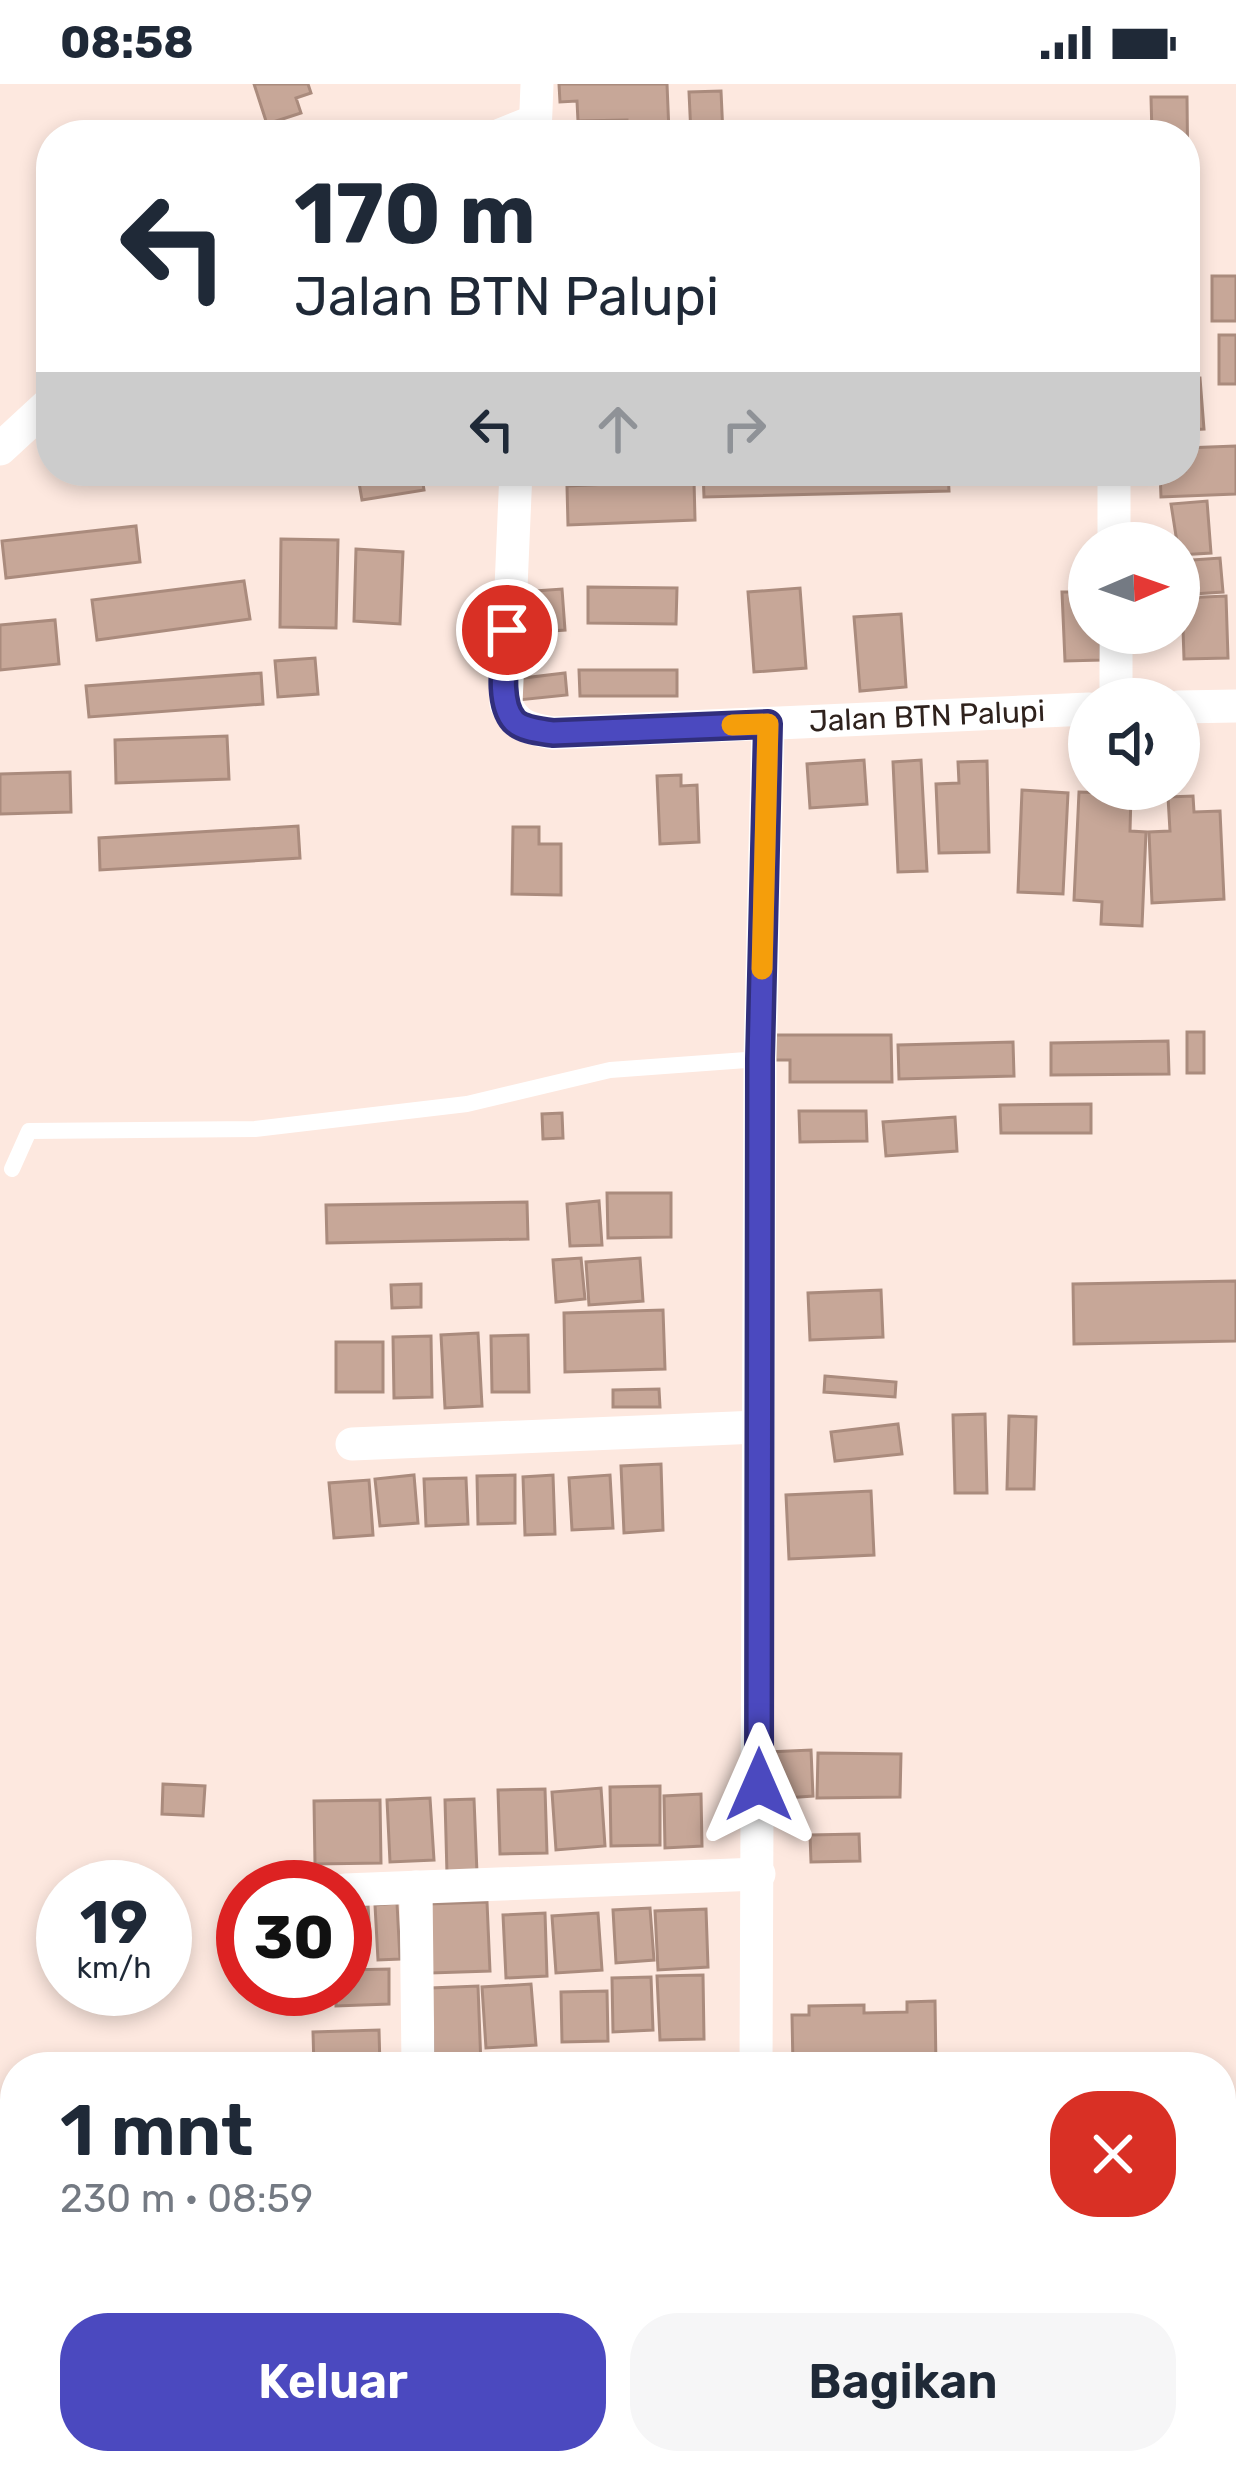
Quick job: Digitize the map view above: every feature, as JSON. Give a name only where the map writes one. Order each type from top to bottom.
[{"type":"street","points":[[535,120],[536,84]]},
{"type":"street","points":[[0,448],[36,416]]},
{"type":"street","name":"Jalan BTN Palupi","points":[[515,486],[506,704],[514,720],[528,729],[553,733],[1068,710]]},
{"type":"street","points":[[1114,486],[1114,522]]},
{"type":"street","points":[[1200,707],[1236,706]]},
{"type":"street","points":[[756,2052],[760,1059],[768,724]]},
{"type":"street","points":[[352,1444],[758,1427]]},
{"type":"street","points":[[372,1888],[759,1874]]},
{"type":"street","points":[[416,1887],[418,2052]]},
{"type":"lane","points":[[11,1168],[29,1131],[254,1129],[467,1105],[610,1070],[760,1059]]},
{"type":"building","points":[[254,84],[308,84],[311,93],[296,98],[301,113],[266,120]]},
{"type":"building","points":[[559,84],[667,84],[668,120],[578,120],[577,101],[560,102]]},
{"type":"building","points":[[721,91],[722,120],[690,120],[689,92]]},
{"type":"building","points":[[1151,97],[1187,97],[1187,120],[1152,120]]},
{"type":"building","points":[[1212,276],[1236,276],[1236,321],[1212,321]]},
{"type":"building","points":[[1219,335],[1236,335],[1236,384],[1219,384]]},
{"type":"building","points":[[1200,378],[1204,429],[1200,429]]},
{"type":"building","points":[[1236,446],[1236,494],[1161,497],[1161,486],[1200,486],[1200,447]]},
{"type":"building","points":[[360,486],[423,486],[424,490],[362,500]]},
{"type":"building","points":[[567,486],[694,486],[695,520],[568,525]]},
{"type":"building","points":[[704,486],[949,486],[949,491],[704,497]]},
{"type":"building","points":[[1207,501],[1211,553],[1200,554],[1200,522],[1174,522],[1171,504]]},
{"type":"building","points":[[136,526],[140,562],[6,578],[2,541]]},
{"type":"building","points":[[281,539],[338,540],[336,628],[280,627]]},
{"type":"building","points":[[356,549],[403,552],[400,624],[354,621]]},
{"type":"building","points":[[1220,558],[1223,592],[1200,594],[1200,559]]},
{"type":"building","points":[[244,581],[250,619],[97,640],[92,600]]},
{"type":"building","points":[[588,587],[677,588],[676,624],[588,623]]},
{"type":"building","points":[[800,588],[806,668],[754,672],[748,592]]},
{"type":"building","points":[[562,589],[565,630],[523,633],[521,592]]},
{"type":"building","points":[[1062,592],[1068,592],[1068,654],[1101,654],[1101,660],[1065,661]]},
{"type":"building","points":[[1226,596],[1228,658],[1184,659],[1184,654],[1200,654],[1200,597]]},
{"type":"building","points":[[901,614],[906,687],[860,691],[854,617]]},
{"type":"building","points":[[55,620],[59,664],[0,670],[0,625]]},
{"type":"building","points":[[315,658],[318,694],[278,697],[275,661]]},
{"type":"building","points":[[579,670],[677,670],[677,696],[580,696]]},
{"type":"building","points":[[261,673],[263,704],[89,717],[86,686]]},
{"type":"building","points":[[565,673],[567,695],[509,701],[507,680]]},
{"type":"building","points":[[227,736],[229,779],[116,783],[115,740]]},
{"type":"building","points":[[864,760],[867,804],[810,808],[807,764]]},
{"type":"building","points":[[921,760],[927,871],[898,872],[893,762]]},
{"type":"building","points":[[987,761],[989,852],[939,853],[936,784],[959,783],[958,762]]},
{"type":"building","points":[[70,772],[71,812],[0,814],[0,774]]},
{"type":"building","points":[[681,775],[681,786],[697,785],[699,842],[660,844],[657,776]]},
{"type":"building","points":[[1022,790],[1068,793],[1063,894],[1018,892]]},
{"type":"building","points":[[1078,810],[1131,810],[1130,831],[1146,832],[1142,926],[1101,924],[1102,902],[1074,900]]},
{"type":"building","points":[[1169,810],[1220,811],[1224,899],[1152,903],[1149,832],[1170,831]]},
{"type":"building","points":[[298,826],[300,858],[100,870],[99,838]]},
{"type":"building","points":[[513,827],[539,827],[539,844],[561,844],[561,895],[512,894]]},
{"type":"building","points":[[1187,1032],[1204,1032],[1204,1073],[1187,1073]]},
{"type":"building","points":[[775,1035],[891,1035],[892,1082],[790,1082],[790,1060],[775,1060]]},
{"type":"building","points":[[1168,1041],[1169,1074],[1051,1075],[1051,1043]]},
{"type":"building","points":[[1013,1042],[1014,1076],[899,1079],[898,1045]]},
{"type":"building","points":[[1091,1104],[1091,1133],[1001,1133],[1000,1105]]},
{"type":"building","points":[[799,1111],[866,1111],[867,1141],[800,1142]]},
{"type":"building","points":[[562,1113],[563,1138],[543,1139],[542,1114]]},
{"type":"building","points":[[955,1117],[957,1151],[886,1156],[883,1122]]},
{"type":"building","points":[[607,1193],[671,1193],[671,1237],[608,1238]]},
{"type":"building","points":[[599,1201],[602,1245],[570,1246],[567,1204]]},
{"type":"building","points":[[527,1202],[528,1239],[327,1243],[326,1205]]},
{"type":"building","points":[[581,1258],[585,1299],[556,1302],[553,1260]]},
{"type":"building","points":[[640,1258],[643,1301],[589,1305],[586,1262]]},
{"type":"building","points":[[1236,1281],[1236,1341],[1074,1344],[1073,1284]]},
{"type":"building","points":[[421,1284],[421,1307],[392,1308],[391,1285]]},
{"type":"building","points":[[881,1290],[883,1337],[810,1340],[808,1293]]},
{"type":"building","points":[[663,1310],[665,1369],[565,1372],[564,1313]]},
{"type":"building","points":[[478,1333],[482,1406],[445,1408],[441,1335]]},
{"type":"building","points":[[528,1335],[529,1392],[492,1392],[491,1336]]},
{"type":"building","points":[[431,1336],[432,1397],[394,1398],[393,1337]]},
{"type":"building","points":[[336,1342],[383,1342],[383,1392],[336,1392]]},
{"type":"building","points":[[825,1376],[896,1382],[895,1397],[824,1392]]},
{"type":"building","points":[[659,1389],[660,1407],[613,1407],[613,1390]]},
{"type":"building","points":[[985,1414],[987,1493],[955,1493],[953,1415]]},
{"type":"building","points":[[1009,1416],[1036,1417],[1034,1489],[1007,1489]]},
{"type":"building","points":[[898,1424],[902,1454],[835,1461],[831,1432]]},
{"type":"building","points":[[661,1464],[663,1530],[624,1533],[621,1466]]},
{"type":"building","points":[[414,1475],[418,1523],[380,1526],[375,1479]]},
{"type":"building","points":[[515,1475],[515,1523],[478,1524],[477,1476]]},
{"type":"building","points":[[553,1475],[555,1534],[525,1535],[523,1477]]},
{"type":"building","points":[[610,1475],[613,1528],[572,1530],[569,1478]]},
{"type":"building","points":[[466,1478],[468,1524],[426,1526],[424,1479]]},
{"type":"building","points":[[369,1480],[373,1535],[334,1538],[329,1483]]},
{"type":"building","points":[[871,1491],[874,1555],[789,1559],[786,1495]]},
{"type":"building","points":[[811,1750],[813,1796],[771,1799],[768,1752]]},
{"type":"building","points":[[818,1753],[901,1754],[900,1797],[817,1798]]},
{"type":"building","points":[[163,1784],[205,1786],[203,1816],[162,1814]]},
{"type":"building","points":[[660,1786],[660,1845],[611,1846],[610,1787]]},
{"type":"building","points":[[601,1788],[605,1846],[556,1850],[552,1792]]},
{"type":"building","points":[[545,1789],[547,1853],[500,1854],[498,1790]]},
{"type":"building","points":[[701,1794],[702,1846],[665,1848],[664,1796]]},
{"type":"building","points":[[430,1798],[434,1860],[390,1862],[387,1800]]},
{"type":"building","points":[[474,1799],[477,1873],[447,1874],[445,1800]]},
{"type":"building","points":[[380,1800],[381,1863],[315,1860],[314,1801]]},
{"type":"building","points":[[859,1834],[860,1861],[811,1862],[810,1835]]},
{"type":"building","points":[[487,1902],[490,1971],[431,1973],[428,1904]]},
{"type":"building","points":[[397,1903],[400,1959],[378,1960],[375,1905]]},
{"type":"building","points":[[650,1908],[654,1960],[616,1963],[613,1910]]},
{"type":"building","points":[[706,1909],[708,1967],[658,1970],[655,1911]]},
{"type":"building","points":[[545,1913],[547,1976],[506,1978],[503,1915]]},
{"type":"building","points":[[598,1913],[602,1970],[556,1973],[552,1916]]},
{"type":"building","points":[[372,1969],[389,1969],[389,2004],[372,2005]]},
{"type":"building","points":[[703,1975],[704,2039],[660,2040],[657,1976]]},
{"type":"building","points":[[651,1977],[653,2030],[613,2032],[612,1978]]},
{"type":"building","points":[[531,1984],[536,2045],[486,2048],[482,1987]]},
{"type":"building","points":[[478,1986],[480,2052],[433,2052],[431,1988]]},
{"type":"building","points":[[607,1991],[608,2041],[562,2042],[561,1992]]},
{"type":"building","points":[[935,2001],[936,2052],[793,2052],[792,2015],[809,2015],[809,2006],[864,2005],[864,2013],[907,2012],[907,2002]]},
{"type":"building","points":[[379,2030],[380,2052],[314,2052],[313,2032]]},
{"type":"slow traffic","points":[[732,725],[768,724],[762,969]]},
{"type":"route","points":[[507,630],[506,704],[514,720],[528,729],[553,733],[768,724],[760,1059],[759,1785]]}]
